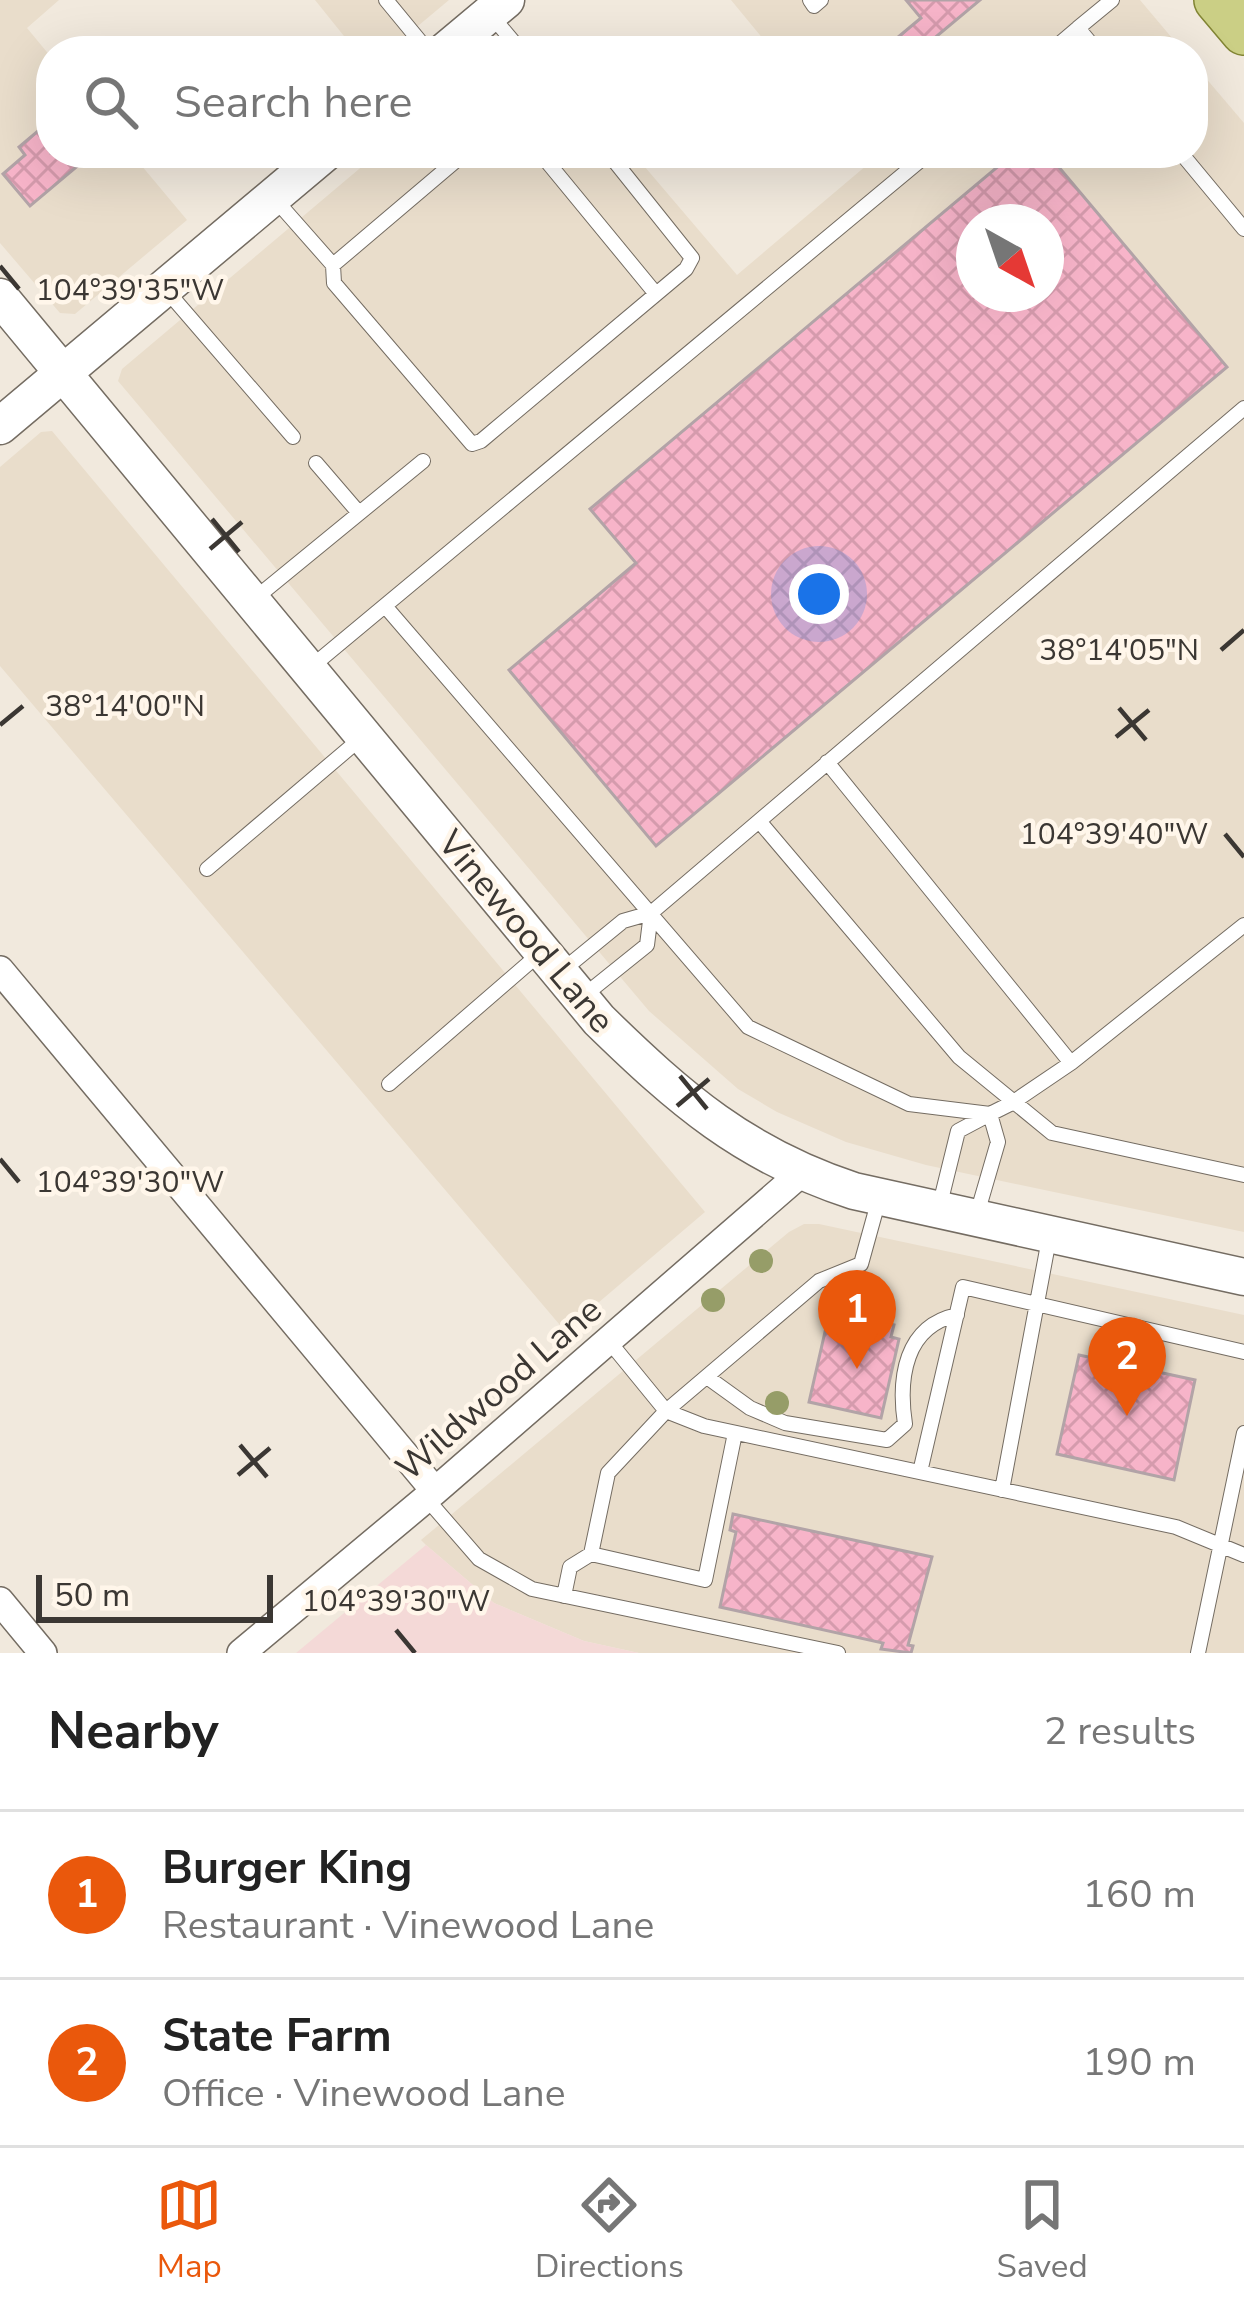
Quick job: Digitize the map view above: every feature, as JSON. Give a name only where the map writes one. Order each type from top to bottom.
[{"type":"main road","points":[[1217,0],[1244,32]]},
{"type":"street","points":[[462,36],[498,7]]},
{"type":"street","points":[[0,426],[307,168]]},
{"type":"street","name":"Vinewood Lane","points":[[0,297],[561,974],[669,1088],[705,1116],[800,1174],[880,1197],[1244,1277]]},
{"type":"street","points":[[0,970],[431,1494]]},
{"type":"street","name":"Wildwood Lane","points":[[241,1653],[800,1174]]},
{"type":"street","points":[[0,1601],[44,1653]]},
{"type":"lane","points":[[386,0],[428,36]]},
{"type":"lane","points":[[810,0],[814,6],[821,0]]},
{"type":"lane","points":[[1069,36],[1112,0]]},
{"type":"lane","points":[[498,7],[513,36]]},
{"type":"lane","points":[[1078,28],[1085,36]]},
{"type":"lane","points":[[333,265],[440,168]]},
{"type":"lane","points":[[552,168],[656,294]]},
{"type":"lane","points":[[273,197],[333,265],[334,283],[472,444],[481,442],[686,269],[692,258],[620,168]]},
{"type":"lane","points":[[309,669],[911,168]]},
{"type":"lane","points":[[1193,168],[1244,230]]},
{"type":"lane","points":[[165,289],[293,437]]},
{"type":"lane","points":[[388,1084],[561,974],[622,921],[651,913],[1244,408]]},
{"type":"lane","points":[[252,601],[423,461]]},
{"type":"lane","points":[[316,464],[358,513]]},
{"type":"lane","points":[[385,606],[748,1028],[909,1104],[989,1114]]},
{"type":"lane","points":[[206,869],[364,736]]},
{"type":"lane","points":[[827,762],[1071,1063]]},
{"type":"lane","points":[[759,821],[959,1057],[1052,1133],[1244,1175]]},
{"type":"lane","points":[[561,974],[647,945],[651,913]]},
{"type":"lane","points":[[939,1210],[958,1131],[1012,1103],[1071,1063],[1244,925]]},
{"type":"lane","points":[[976,1219],[998,1142],[989,1114]]},
{"type":"lane","points":[[591,1554],[608,1473],[666,1412],[819,1281],[861,1264],[880,1197]]},
{"type":"lane","points":[[1002,1490],[1050,1234]]},
{"type":"lane","points":[[920,1472],[963,1287],[1244,1352]]},
{"type":"lane","points":[[707,1377],[750,1408],[785,1423],[887,1440],[905,1424],[902,1394],[909,1351],[918,1335],[938,1319],[957,1315]]},
{"type":"lane","points":[[608,1340],[666,1412],[735,1433],[1175,1527],[1244,1556]]},
{"type":"lane","points":[[1198,1653],[1244,1432]]},
{"type":"lane","points":[[564,1595],[570,1567],[591,1554],[705,1580],[735,1433]]},
{"type":"lane","points":[[431,1494],[479,1559],[532,1589],[838,1653]]},
{"type":"shaded area","points":[[0,0],[59,0],[27,28],[36,39],[36,168],[144,168],[187,220],[75,314],[60,313],[0,243]]},
{"type":"shaded area","points":[[315,0],[449,0],[406,36],[344,36]]},
{"type":"shaded area","points":[[731,0],[1140,0],[1170,36],[761,36]]},
{"type":"shaded area","points":[[1208,81],[1244,123],[1244,1232],[926,1165],[846,1142],[738,1089],[649,1011],[118,381],[122,369],[360,168],[646,168],[737,275],[863,168],[1208,168]]},
{"type":"shaded area","points":[[52,431],[705,1212],[565,1331],[0,666],[0,467],[41,432]]},
{"type":"shaded area","points":[[804,1224],[1244,1315],[1244,1653],[639,1653],[584,1641],[494,1603],[421,1540]]},
{"type":"shaded area","points":[[426,1545],[494,1603],[584,1641],[639,1653],[296,1653]]},
{"type":"building","points":[[906,0],[980,0],[937,36],[899,36],[921,18]]},
{"type":"building","points":[[36,133],[36,168],[75,168],[30,206],[3,174],[25,155],[19,147]]},
{"type":"building","points":[[996,168],[1060,168],[1227,367],[656,846],[509,670],[636,563],[590,509]]},
{"type":"building","points":[[862,1318],[894,1325],[891,1337],[899,1339],[881,1418],[809,1402],[827,1323],[859,1330]]},
{"type":"building","points":[[1079,1355],[1195,1380],[1174,1480],[1057,1454]]},
{"type":"building","points":[[733,1514],[932,1557],[908,1645],[913,1646],[911,1653],[720,1607],[736,1532],[730,1530]]},
{"type":"place","name":"Burger King","points":[[857,1369]]},
{"type":"place","name":"State Farm","points":[[1127,1416]]}]
